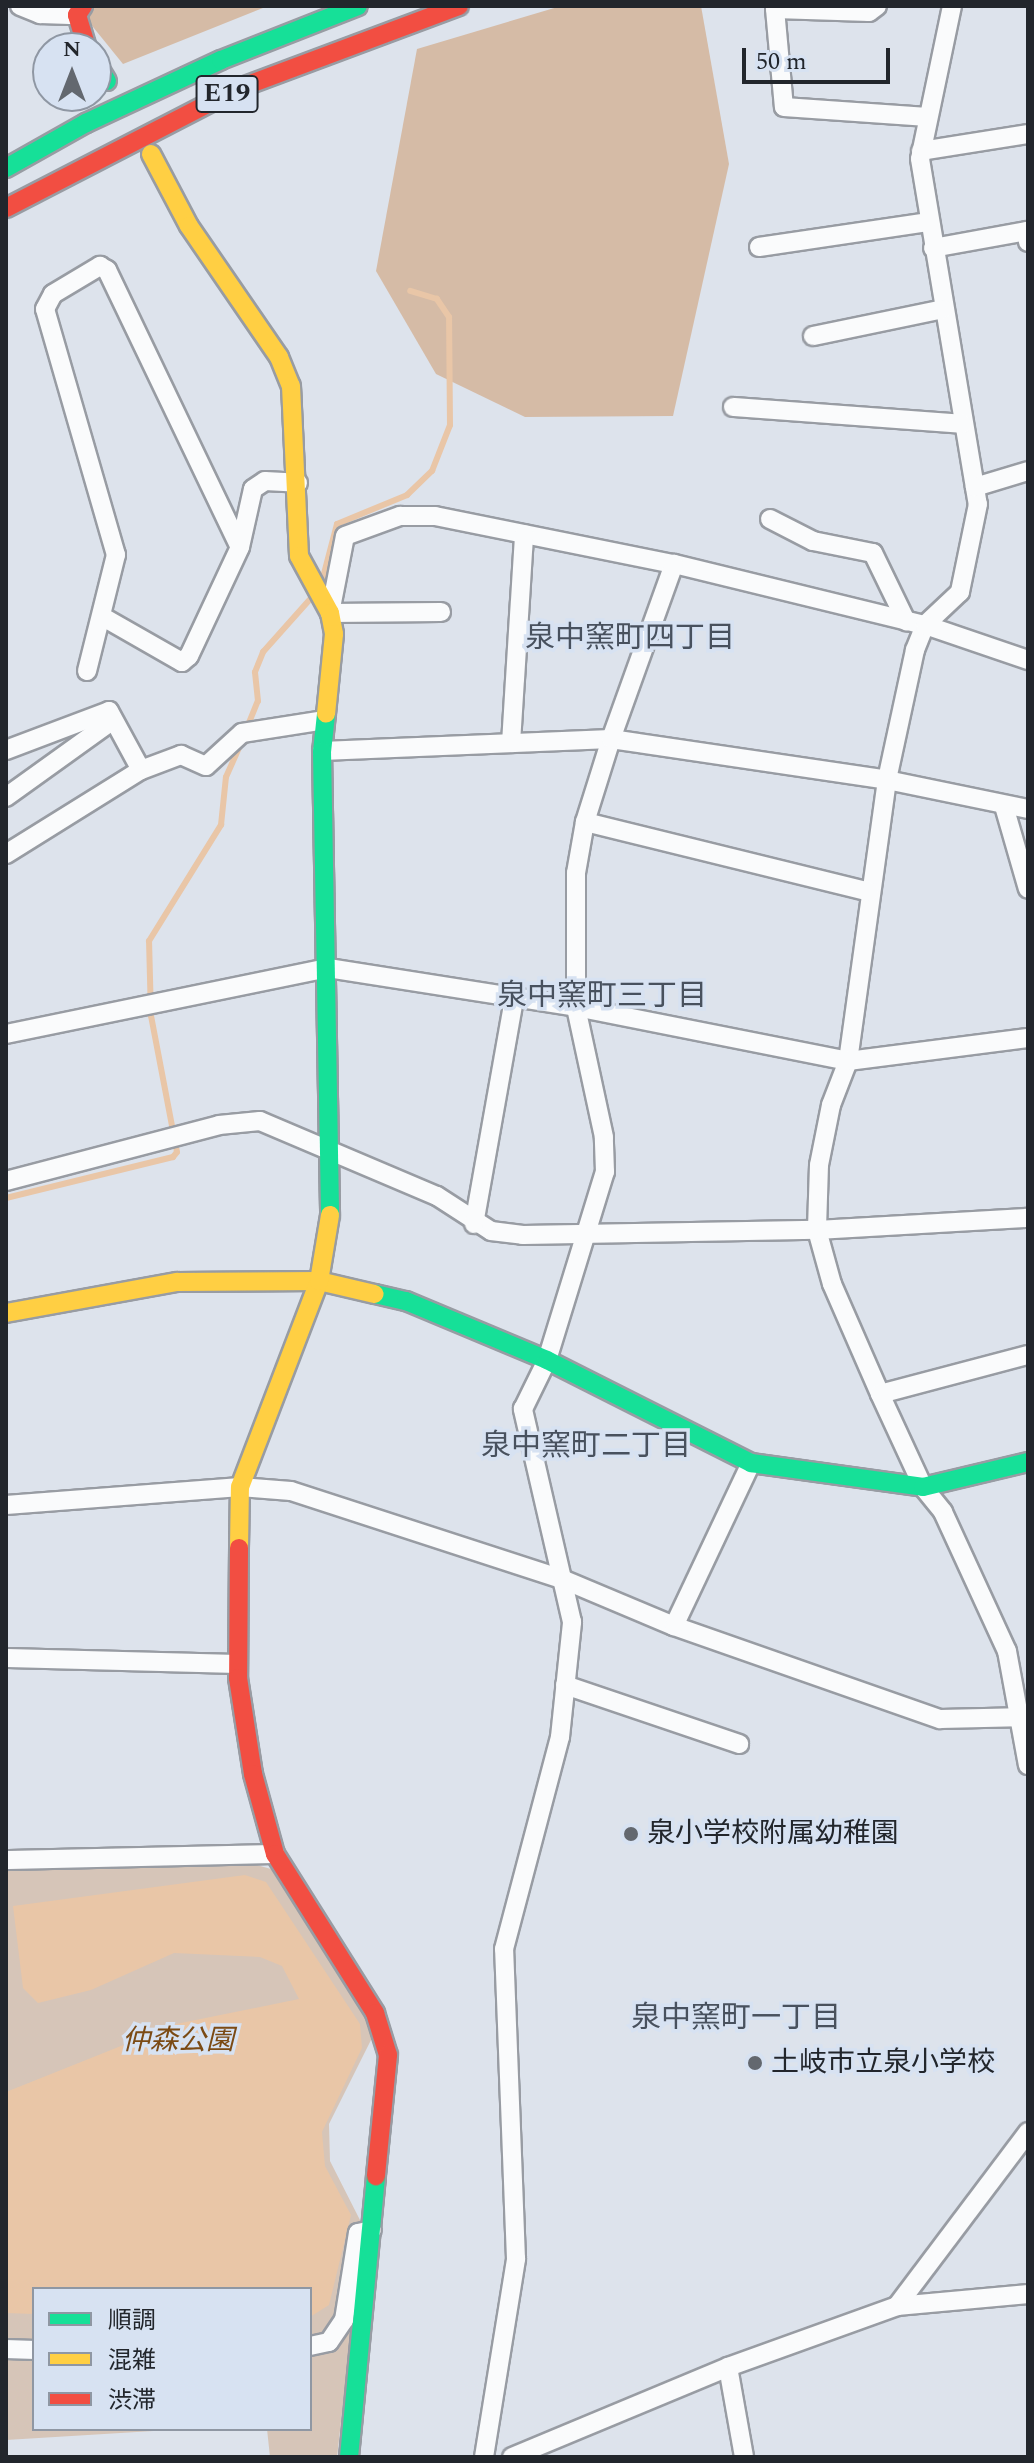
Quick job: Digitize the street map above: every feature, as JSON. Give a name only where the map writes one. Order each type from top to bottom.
[{"type":"main road","name":"E19","points":[[6,168],[86,123],[221,60],[358,6]]},
{"type":"main road","name":"E19","points":[[6,208],[237,89],[459,6]]},
{"type":"main road","points":[[80,10],[84,32]]},
{"type":"main road","points":[[151,154],[189,226],[279,357],[291,386],[298,483],[299,556],[311,585],[327,607],[334,634],[322,751],[332,1150],[330,1237],[319,1281],[240,1487],[238,1664],[253,1774],[275,1854],[375,2013],[388,2055],[349,2457]]},
{"type":"main road","points":[[6,1313],[177,1282],[319,1281],[406,1301],[547,1360],[751,1463],[923,1487],[1028,1462]]},
{"type":"street","points":[[20,6],[40,14],[80,10]]},
{"type":"street","points":[[877,6],[869,12],[775,9],[784,107],[928,117]]},
{"type":"street","points":[[952,6],[921,151],[933,248],[978,504],[960,592],[925,625],[915,650],[887,780],[848,1061],[831,1105],[819,1165],[817,1230],[832,1284],[880,1394],[923,1487],[943,1512],[996,1625],[1024,1717],[1028,1765]]},
{"type":"street","points":[[921,151],[1028,134]]},
{"type":"street","points":[[759,247],[929,222]]},
{"type":"street","points":[[933,248],[1027,231],[1028,242]]},
{"type":"street","points":[[87,671],[103,617],[116,555],[45,309],[53,294],[100,266],[107,270],[240,547]]},
{"type":"street","points":[[813,336],[943,309]]},
{"type":"street","points":[[733,407],[962,424]]},
{"type":"street","points":[[975,487],[1028,471]]},
{"type":"street","points":[[103,617],[182,662],[189,656],[240,547],[253,489],[265,481],[298,483]]},
{"type":"street","points":[[441,612],[327,607],[345,536],[400,516],[435,516],[674,564],[925,625],[1028,660]]},
{"type":"street","points":[[770,519],[813,541],[873,553],[906,621]]},
{"type":"street","points":[[511,743],[524,534]]},
{"type":"street","points":[[484,2457],[516,2259],[504,1949],[560,1737],[572,1622],[523,1409],[547,1360],[605,1172],[604,1137],[576,1007],[576,873],[585,822],[611,739],[674,564]]},
{"type":"street","points":[[6,750],[96,713],[109,711],[141,770]]},
{"type":"street","points":[[6,797],[113,720]]},
{"type":"street","points":[[6,854],[141,770],[181,755],[206,766],[242,733],[325,720]]},
{"type":"street","points":[[322,751],[611,739],[887,780],[1028,809]]},
{"type":"street","points":[[1004,806],[1028,889]]},
{"type":"street","points":[[585,822],[870,892]]},
{"type":"street","points":[[6,1034],[328,968],[514,1000],[576,1007],[848,1061],[1028,1038]]},
{"type":"street","points":[[474,1224],[514,1000]]},
{"type":"street","points":[[6,1181],[188,1133],[260,1121],[437,1196],[474,1224],[523,1235],[817,1230],[1028,1218]]},
{"type":"street","points":[[880,1394],[1028,1355]]},
{"type":"street","points":[[674,1626],[751,1463]]},
{"type":"street","points":[[6,1505],[240,1487],[291,1491],[562,1579],[674,1626],[940,1719],[1024,1717]]},
{"type":"street","points":[[6,1658],[238,1664]]},
{"type":"street","points":[[565,1685],[739,1744]]},
{"type":"street","points":[[6,1860],[275,1854]]},
{"type":"street","points":[[897,2306],[1028,2132]]},
{"type":"street","points":[[312,2346],[329,2342],[344,2320],[358,2233],[372,2230]]},
{"type":"street","points":[[512,2457],[728,2367],[897,2306],[1028,2294]]},
{"type":"street","points":[[6,2349],[32,2350]]},
{"type":"street","points":[[728,2367],[744,2457]]},
{"type":"green space","name":"仲森公園","points":[[243,1861],[271,1869],[361,2005],[373,2036],[329,2124],[330,2161],[363,2226],[337,2457],[270,2457],[267,2431],[312,2431],[312,2287],[32,2287],[32,2431],[153,2431],[6,2440],[6,1867]]},
{"type":"shaded area","points":[[76,6],[268,6],[123,64],[112,50],[112,32],[97,32]]},
{"type":"shaded area","points":[[561,6],[701,6],[729,164],[673,416],[525,417],[436,374],[376,271],[417,49]]},
{"type":"shaded area","name":"仲森公園","points":[[245,1875],[266,1882],[360,2024],[362,2048],[322,2132],[325,2166],[351,2215],[329,2305],[312,2316],[312,2287],[32,2287],[32,2314],[6,2313],[6,2092],[176,2024],[299,1999],[282,1966],[260,1957],[174,1953],[91,1990],[38,2003],[23,1988],[13,1906]]},
{"type":"waterway","points":[[321,585],[337,524],[407,495],[432,471],[450,425],[449,317],[437,299],[410,291]]},
{"type":"waterway","points":[[246,730],[258,701],[255,672],[263,652],[312,597]]},
{"type":"waterway","points":[[6,1198],[173,1157],[177,1152],[151,1016],[149,941],[221,825],[226,777],[242,741]]},
{"type":"traffic: fast","points":[[6,168],[86,123],[221,60],[358,6]]},
{"type":"traffic: fast","points":[[326,714],[322,751],[330,1215]]},
{"type":"traffic: fast","points":[[375,1294],[406,1301],[547,1360],[751,1463],[923,1487],[1028,1462]]},
{"type":"traffic: fast","points":[[349,2457],[376,2176]]},
{"type":"traffic: slow","points":[[151,154],[189,226],[279,357],[291,386],[299,556],[330,613],[334,634],[326,714]]},
{"type":"traffic: slow","points":[[239,1548],[240,1487],[319,1281],[330,1215]]},
{"type":"traffic: slow","points":[[6,1313],[177,1282],[319,1281],[375,1294]]},
{"type":"traffic: jam","points":[[82,32],[77,15],[83,6]]},
{"type":"traffic: jam","points":[[6,208],[237,89],[459,6]]},
{"type":"traffic: jam","points":[[239,1548],[238,1678],[253,1774],[275,1854],[375,2013],[388,2055],[376,2176]]},
{"type":"place","name":"泉小学校附属幼稚園","points":[[631,1834]]},
{"type":"place","name":"土岐市立泉小学校","points":[[755,2063]]},
{"type":"district","name":"泉中窯町四丁目","points":[[630,638]]},
{"type":"district","name":"泉中窯町三丁目","points":[[602,996]]},
{"type":"district","name":"泉中窯町二丁目","points":[[586,1446]]},
{"type":"district","name":"泉中窯町一丁目","points":[[736,2018]]}]
